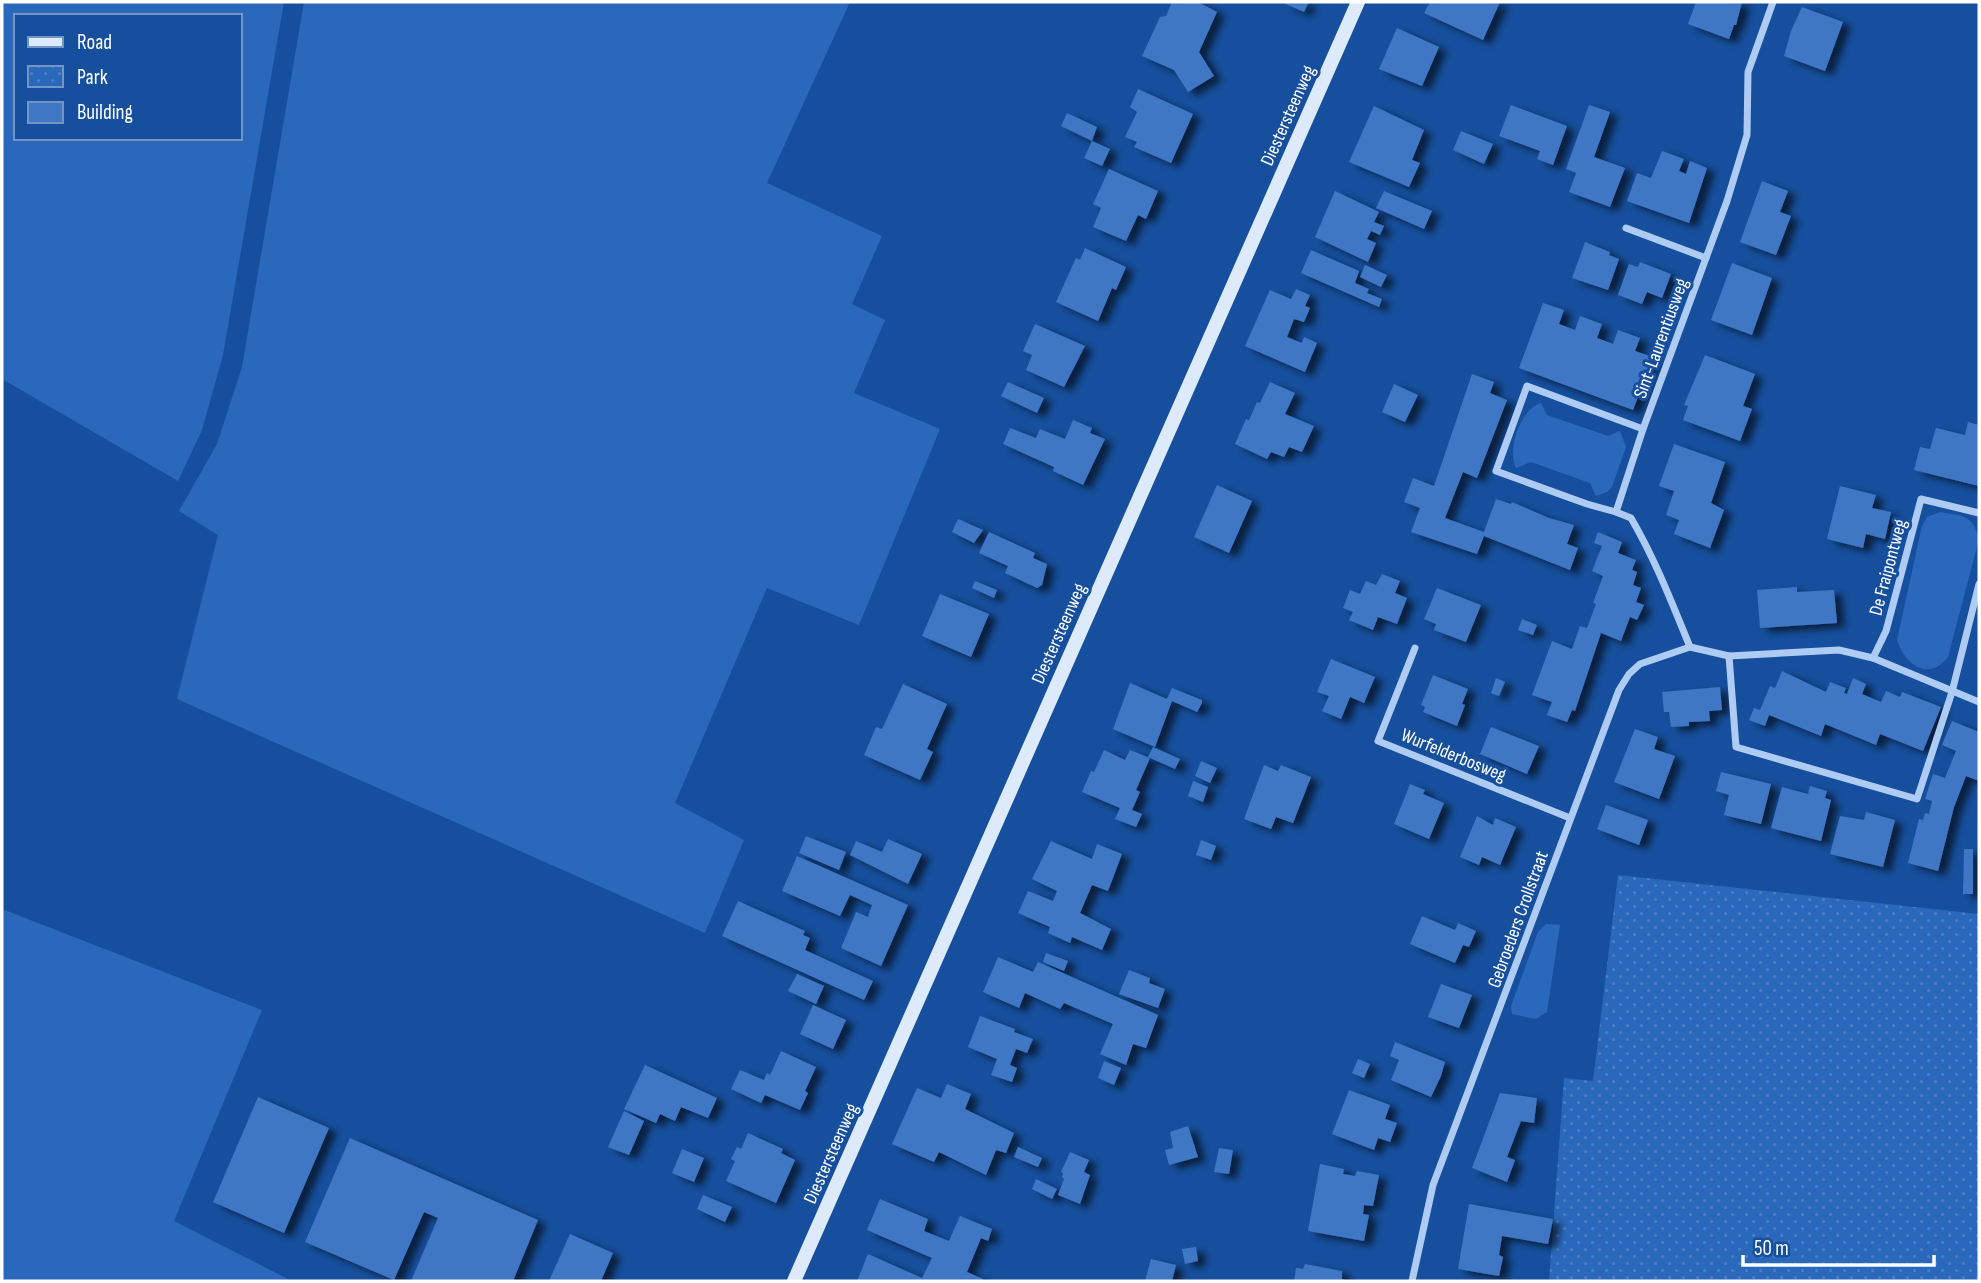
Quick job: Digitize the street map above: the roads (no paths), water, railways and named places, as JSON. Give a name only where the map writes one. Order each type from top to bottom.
[{"type":"main road","name":"Diestersteenweg","points":[[794,1281],[1358,2]]},
{"type":"street","name":"Sint-Laurentiusweg","points":[[1616,512],[1747,135],[1748,72],[1773,2]]},
{"type":"street","name":"Sint-Laurentiusweg","points":[[1626,228],[1706,258]]},
{"type":"street","name":"Sint-Laurentiusweg","points":[[1643,429],[1527,386],[1496,471],[1587,505],[1632,518],[1657,565],[1690,647]]},
{"type":"street","name":"De Fraipontweg","points":[[1872,658],[1886,631],[1921,499],[1979,513]]},
{"type":"street","points":[[1729,656],[1736,747],[1917,799],[1952,692],[1979,584]]},
{"type":"street","points":[[1690,647],[1729,656],[1839,650],[1872,658],[1979,702]]},
{"type":"street","name":"Gebroeders Crollstraat","points":[[1412,1281],[1433,1185],[1619,690],[1629,674],[1640,664],[1690,647]]},
{"type":"street","name":"Wurfelderbosweg","points":[[1415,649],[1378,741],[1570,818]]}]
